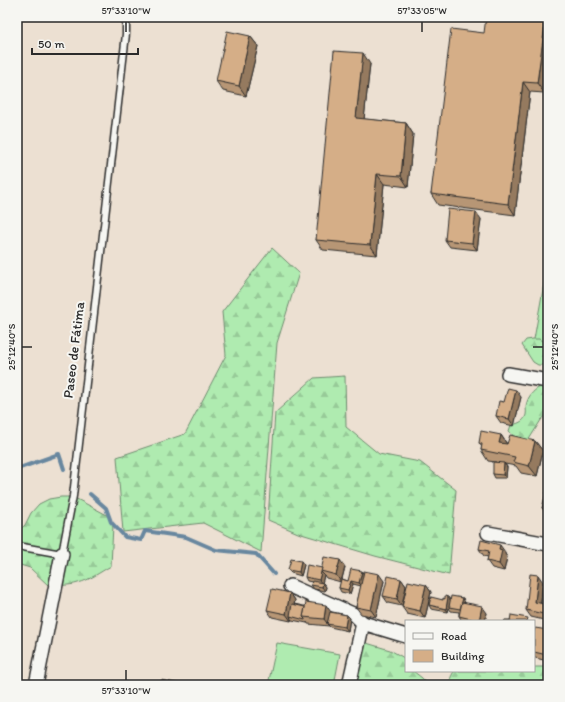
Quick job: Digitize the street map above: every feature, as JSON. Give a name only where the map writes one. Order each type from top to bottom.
[{"type":"street","points":[[508,374],[548,381]]},
{"type":"street","points":[[488,533],[548,544]]},
{"type":"street","name":"Paseo de Fátima","points":[[36,685],[62,554]]},
{"type":"street","points":[[290,586],[355,615],[363,623],[405,636]]},
{"type":"street","points":[[349,685],[363,623]]},
{"type":"lane","name":"Paseo de Fátima","points":[[62,554],[73,496],[126,34],[126,17]]},
{"type":"lane","points":[[17,546],[62,554]]},
{"type":"green space","points":[[272,248],[299,273],[277,343],[261,552],[203,523],[123,532],[117,457],[185,434],[226,355],[222,312]]},
{"type":"green space","points":[[545,278],[548,279],[548,359],[531,356]]},
{"type":"green space","points":[[539,339],[548,345],[548,365],[538,365],[533,362],[522,345],[526,340]]},
{"type":"green space","points":[[345,376],[346,427],[379,454],[420,462],[456,490],[449,575],[375,556],[298,533],[268,520],[275,413],[314,378]]},
{"type":"green space","points":[[542,386],[548,388],[548,414],[541,420],[528,441],[518,441],[509,431],[511,425],[524,419],[526,415],[526,404],[529,397]]},
{"type":"green space","points":[[73,497],[107,515],[113,525],[111,566],[82,582],[71,585],[49,586],[30,568],[17,564],[17,532],[25,525],[31,513],[39,504],[49,499]]},
{"type":"green space","points":[[363,642],[390,650],[405,658],[405,672],[414,672],[428,685],[349,685],[348,651]]},
{"type":"green space","points":[[277,643],[340,654],[334,685],[268,685]]},
{"type":"green space","points":[[535,667],[548,667],[548,685],[449,685],[454,672],[535,672]]},
{"type":"building","points":[[486,17],[546,17],[537,83],[523,82],[508,204],[431,194],[451,29],[484,33]]},
{"type":"building","points":[[227,31],[250,36],[239,86],[216,81]]},
{"type":"building","points":[[334,51],[363,53],[356,118],[406,123],[401,176],[377,174],[370,245],[316,240]]},
{"type":"building","points":[[448,209],[476,212],[472,243],[445,240]]},
{"type":"building","points":[[508,388],[516,390],[509,419],[496,416],[499,401],[504,402]]},
{"type":"building","points":[[481,431],[501,435],[499,443],[507,444],[510,435],[535,441],[529,466],[513,462],[515,457],[481,450],[482,444],[479,443]]},
{"type":"building","points":[[493,462],[504,463],[503,475],[493,474]]},
{"type":"building","points":[[548,489],[548,509],[542,508]]},
{"type":"building","points":[[481,540],[500,545],[499,549],[502,550],[499,564],[487,561],[489,551],[479,549]]},
{"type":"building","points":[[324,557],[340,560],[336,575],[321,571]]},
{"type":"building","points":[[291,559],[301,561],[299,572],[288,570]]},
{"type":"building","points":[[307,565],[322,568],[319,580],[305,577]]},
{"type":"building","points":[[351,569],[362,571],[359,583],[351,581],[348,590],[339,588],[341,579],[348,581]]},
{"type":"building","points":[[364,571],[379,574],[371,610],[356,607]]},
{"type":"building","points":[[530,574],[538,575],[535,602],[548,605],[548,615],[526,610]]},
{"type":"building","points":[[388,576],[401,579],[397,599],[383,596]]},
{"type":"building","points":[[312,581],[323,583],[322,587],[311,585]]},
{"type":"building","points":[[408,581],[426,585],[420,611],[402,607]]},
{"type":"building","points":[[272,589],[290,593],[286,614],[267,610]]},
{"type":"building","points":[[445,596],[448,597],[446,609],[429,605],[431,597],[443,600],[443,598],[445,599]]},
{"type":"building","points":[[451,596],[463,598],[460,609],[449,607]]},
{"type":"building","points":[[306,602],[326,605],[324,619],[303,617]]},
{"type":"building","points":[[462,602],[482,606],[479,620],[459,616]]},
{"type":"building","points":[[292,604],[305,607],[303,617],[305,620],[290,616]]},
{"type":"building","points":[[330,612],[347,615],[345,627],[327,624]]},
{"type":"building","points":[[511,615],[528,618],[527,620],[510,620]]},
{"type":"building","points":[[535,628],[548,630],[547,655],[535,652]]},
{"type":"building","points":[[161,680],[185,685],[160,685]]},
{"type":"waterway","points":[[17,469],[59,454],[64,469]]},
{"type":"waterway","points":[[90,494],[106,508],[111,522],[125,537],[141,540],[145,531],[186,537],[216,550],[256,554],[274,574]]}]
